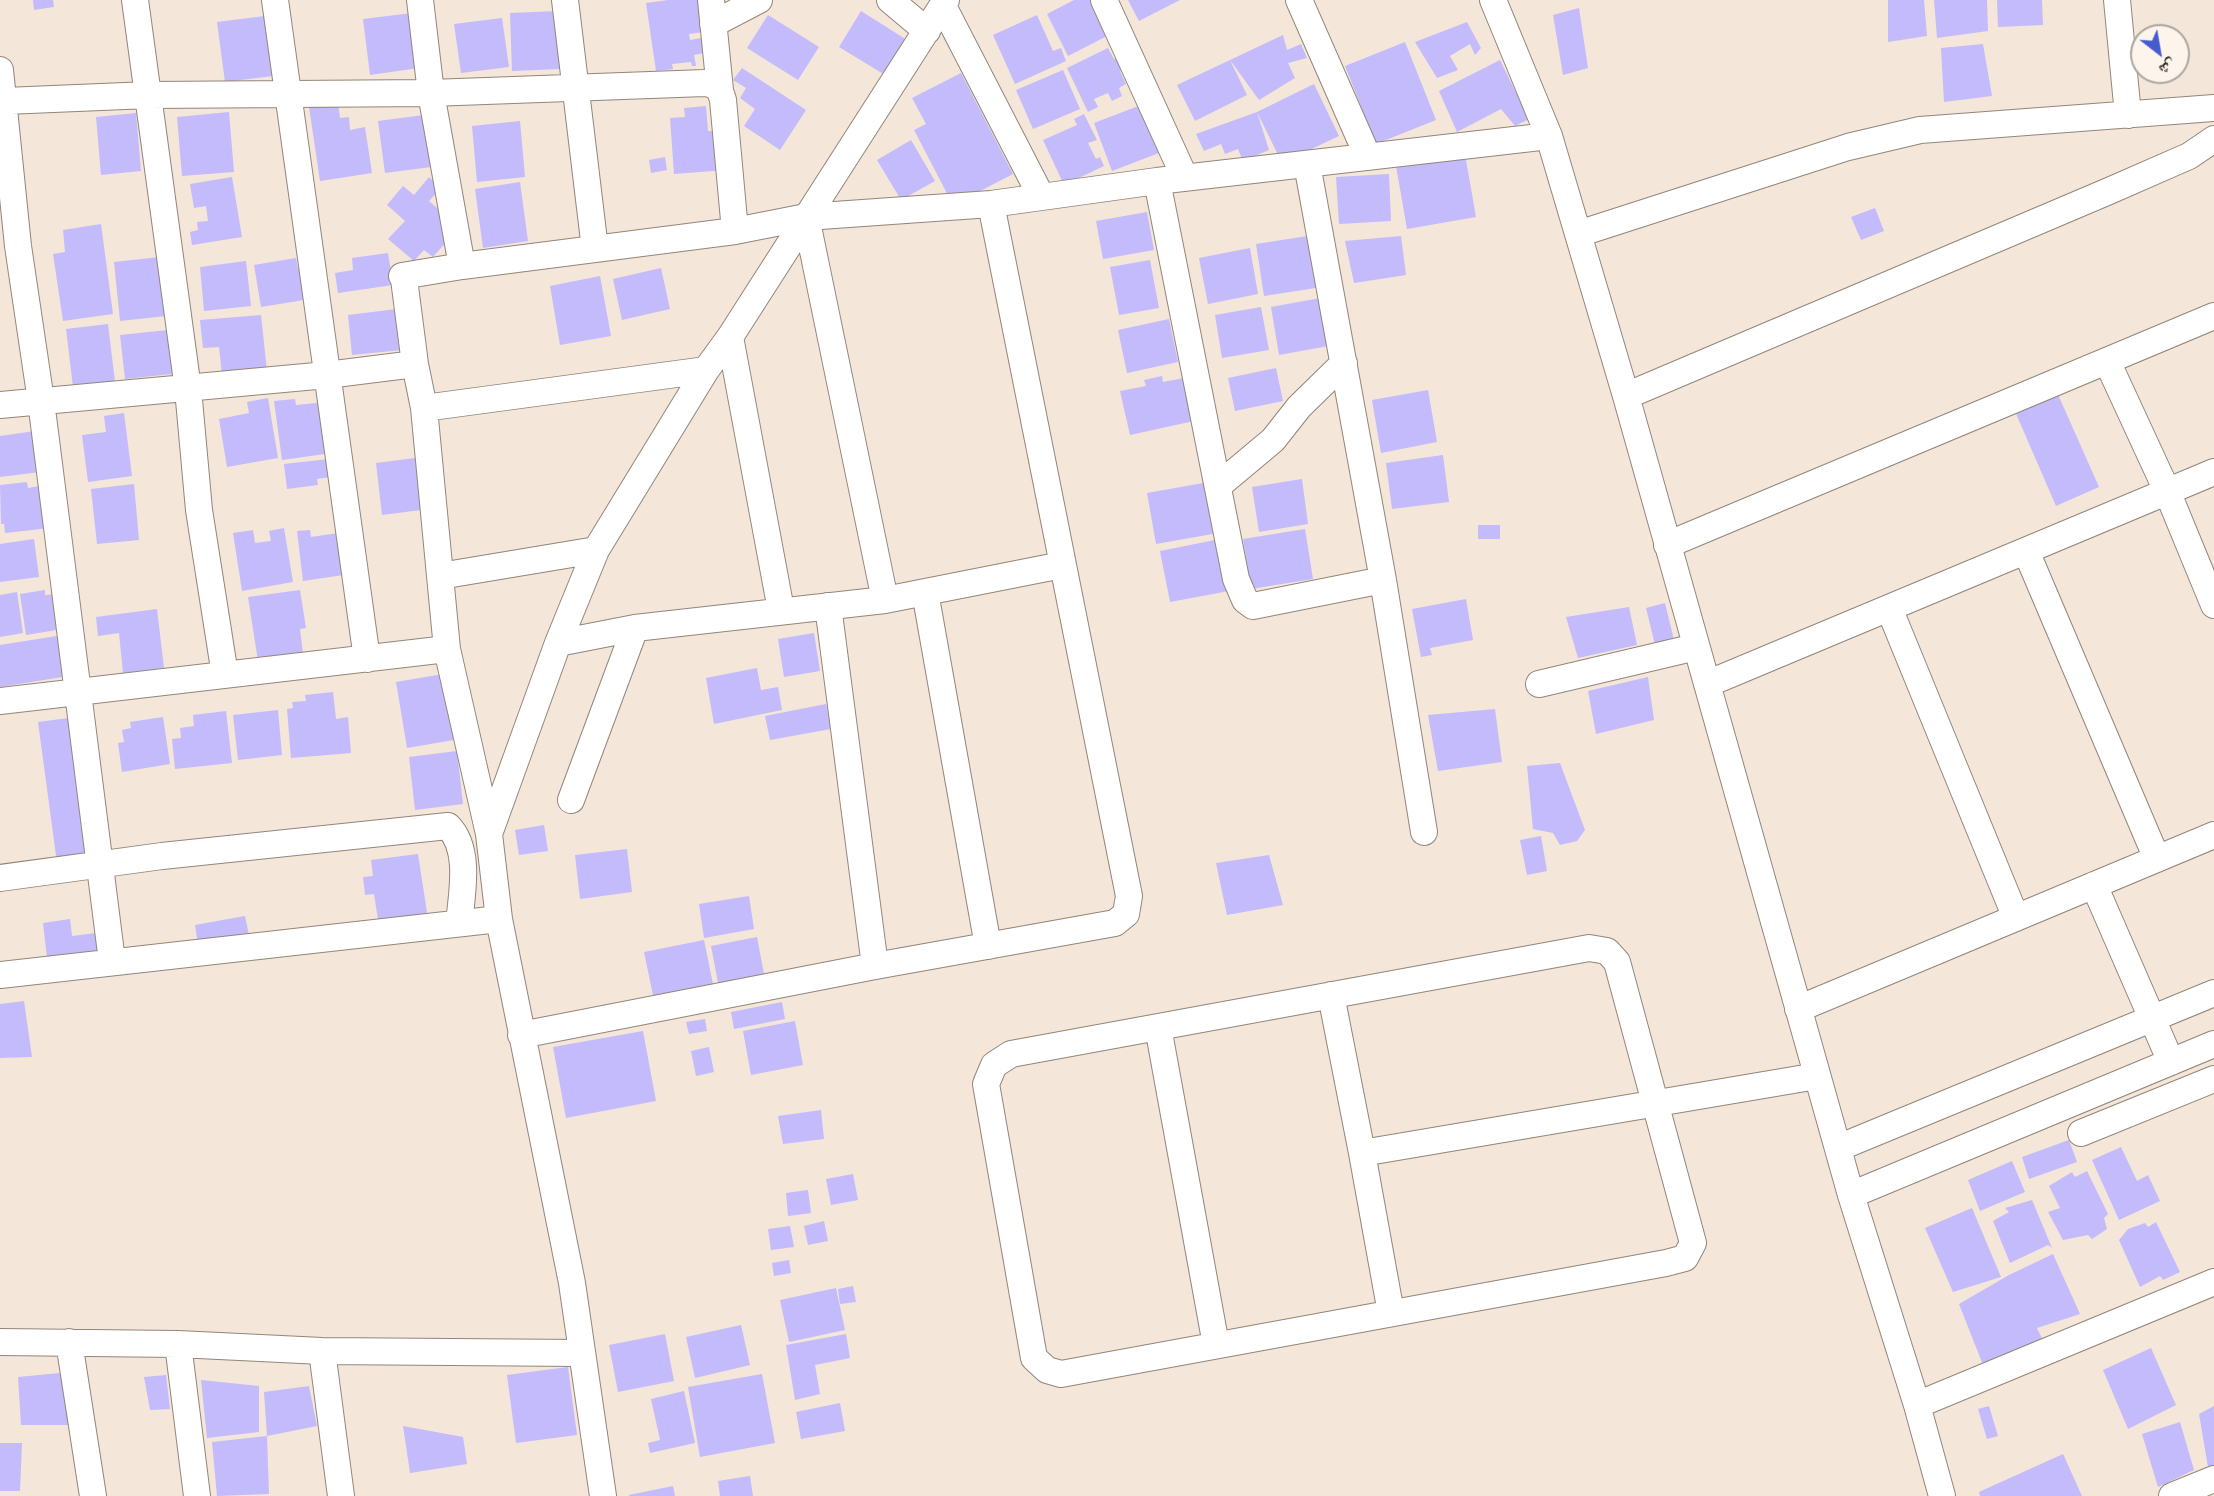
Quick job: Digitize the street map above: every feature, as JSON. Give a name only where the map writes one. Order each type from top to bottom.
[{"type":"street","points":[[135,0],[188,389],[199,510],[225,675]]},
{"type":"street","points":[[275,0],[367,659]]},
{"type":"street","points":[[420,0],[431,93],[462,266]]},
{"type":"street","points":[[565,0],[595,249]]},
{"type":"street","points":[[735,231],[712,12],[759,0]]},
{"type":"street","points":[[890,0],[927,31]]},
{"type":"street","points":[[1104,0],[1185,178]]},
{"type":"street","points":[[1299,0],[1368,157]]},
{"type":"street","points":[[1493,0],[1549,136],[1626,396],[1851,1195],[1917,1405],[1942,1496]]},
{"type":"street","points":[[2117,0],[2128,115]]},
{"type":"street","points":[[489,834],[558,643],[596,550],[706,370],[730,338],[944,3]]},
{"type":"street","points":[[944,3],[1041,196]]},
{"type":"street","points":[[0,70],[5,101],[9,247],[41,401],[112,961]]},
{"type":"street","points":[[5,101],[287,92],[431,93],[705,83],[715,85],[720,90]]},
{"type":"street","points":[[1578,234],[1848,147],[1920,130],[2214,108]]},
{"type":"street","points":[[603,1496],[580,1353],[572,1283],[499,919],[489,834],[447,649],[424,408],[402,276],[462,266],[735,231],[806,217],[991,204],[1157,181],[1549,136]]},
{"type":"street","points":[[1626,396],[2109,191],[2189,156],[2214,140]]},
{"type":"street","points":[[1307,164],[1383,580],[1425,832]]},
{"type":"street","points":[[1157,181],[1236,579],[1245,600],[1253,606],[1383,580]]},
{"type":"street","points":[[521,1035],[875,966],[1115,923],[1126,914],[1129,896],[991,204]]},
{"type":"street","points":[[806,217],[885,600]]},
{"type":"street","points":[[1667,546],[2214,315]]},
{"type":"street","points":[[730,338],[781,610]]},
{"type":"street","points":[[2107,361],[2167,492],[2214,605]]},
{"type":"street","points":[[1218,486],[1273,440],[1299,406],[1344,363]]},
{"type":"street","points":[[0,405],[188,389],[415,364]]},
{"type":"street","points":[[424,408],[706,370]]},
{"type":"street","points":[[1707,684],[2214,472]]},
{"type":"street","points":[[440,576],[596,550]]},
{"type":"street","points":[[2025,551],[2157,859]]},
{"type":"street","points":[[558,643],[635,628],[885,600],[1062,565]]},
{"type":"street","points":[[925,591],[988,946]]},
{"type":"street","points":[[828,606],[875,966]]},
{"type":"street","points":[[1888,608],[2016,918]]},
{"type":"street","points":[[571,800],[635,628]]},
{"type":"street","points":[[1539,684],[1696,647]]},
{"type":"street","points":[[0,701],[447,649]]},
{"type":"street","points":[[0,878],[185,853],[448,826],[456,834],[460,846],[463,881],[459,923]]},
{"type":"street","points":[[1798,1009],[2214,835]]},
{"type":"street","points":[[2094,885],[2171,1062]]},
{"type":"street","points":[[0,975],[499,919]]},
{"type":"street","points":[[1588,948],[1607,951],[1617,962],[1693,1243],[1685,1258],[1061,1374],[1047,1370],[1034,1358],[986,1084],[994,1065],[1011,1054],[1331,995],[1588,948]]},
{"type":"street","points":[[1838,1148],[2214,993]]},
{"type":"street","points":[[1331,995],[1391,1313]]},
{"type":"street","points":[[1158,1027],[1216,1345]]},
{"type":"street","points":[[1851,1195],[2214,1044]]},
{"type":"street","points":[[1362,1153],[1817,1076]]},
{"type":"street","points":[[2081,1132],[2214,1078]]},
{"type":"street","points":[[1917,1405],[2214,1282]]},
{"type":"street","points":[[0,1342],[178,1344],[322,1351],[580,1353]]},
{"type":"street","points":[[69,1342],[93,1496]]},
{"type":"street","points":[[178,1344],[197,1496]]},
{"type":"street","points":[[322,1351],[341,1496]]},
{"type":"street","points":[[2172,1496],[2214,1479]]},
{"type":"building","points":[[33,0],[53,0],[54,7],[34,10]]},
{"type":"building","points":[[699,0],[704,32],[689,34],[690,40],[707,37],[709,52],[694,55],[696,66],[692,66],[691,62],[672,64],[673,69],[656,71],[646,3]]},
{"type":"building","points":[[1074,0],[1093,0],[1103,11],[1097,15],[1107,36],[1068,56],[1047,14]]},
{"type":"building","points":[[1128,0],[1180,0],[1139,21]]},
{"type":"building","points":[[1888,0],[1924,0],[1927,36],[1888,42]]},
{"type":"building","points":[[1934,0],[1987,0],[1988,31],[1937,38]]},
{"type":"building","points":[[1997,0],[2042,0],[2043,25],[1998,27]]},
{"type":"building","points":[[1579,8],[1588,68],[1563,75],[1553,15]]},
{"type":"building","points":[[559,11],[561,69],[512,71],[510,13]]},
{"type":"building","points":[[861,11],[907,40],[885,75],[839,47]]},
{"type":"building","points":[[412,13],[419,68],[370,75],[363,19]]},
{"type":"building","points":[[768,15],[819,47],[798,80],[747,48]]},
{"type":"building","points":[[1037,15],[1053,51],[1061,48],[1066,61],[1015,84],[993,35]]},
{"type":"building","points":[[265,16],[273,76],[225,82],[217,22]]},
{"type":"building","points":[[502,18],[509,67],[461,73],[454,24]]},
{"type":"building","points":[[1467,22],[1481,48],[1475,55],[1470,44],[1450,56],[1458,70],[1437,78],[1415,42]]},
{"type":"building","points":[[1283,35],[1287,50],[1301,44],[1307,58],[1288,63],[1295,78],[1259,100],[1230,60]]},
{"type":"building","points":[[1405,42],[1436,120],[1376,144],[1345,66]]},
{"type":"building","points":[[1983,44],[1992,96],[1944,102],[1941,48]]},
{"type":"building","points":[[1108,48],[1114,59],[1121,55],[1127,67],[1120,71],[1126,84],[1119,88],[1122,96],[1112,101],[1108,93],[1094,99],[1098,107],[1088,112],[1067,68]]},
{"type":"building","points":[[1230,60],[1247,95],[1195,121],[1177,85]]},
{"type":"building","points":[[1500,60],[1529,119],[1515,126],[1501,109],[1457,132],[1439,91]]},
{"type":"building","points":[[742,68],[806,110],[780,150],[744,126],[755,109],[740,98],[746,88],[733,80]]},
{"type":"building","points":[[1063,70],[1080,109],[1033,129],[1016,90]]},
{"type":"building","points":[[961,73],[1013,174],[953,205],[914,130],[926,124],[912,98]]},
{"type":"building","points":[[1314,84],[1339,136],[1282,163],[1257,112]]},
{"type":"building","points":[[338,103],[340,118],[349,117],[350,130],[365,127],[372,173],[320,181],[309,107]]},
{"type":"building","points":[[1141,105],[1159,153],[1112,171],[1094,123]]},
{"type":"building","points":[[706,106],[708,131],[719,131],[726,170],[674,174],[670,118],[685,117],[684,108]]},
{"type":"building","points":[[229,112],[234,172],[182,176],[177,117]]},
{"type":"building","points":[[1257,112],[1269,150],[1243,161],[1238,149],[1225,154],[1221,144],[1204,151],[1196,134]]},
{"type":"building","points":[[136,113],[141,171],[101,175],[96,117]]},
{"type":"building","points":[[1084,114],[1097,140],[1088,143],[1096,159],[1100,157],[1104,166],[1064,185],[1043,140],[1077,125],[1074,119]]},
{"type":"building","points":[[424,115],[431,167],[385,173],[378,121]]},
{"type":"building","points":[[520,121],[525,177],[477,182],[472,126]]},
{"type":"building","points":[[911,140],[935,181],[901,200],[877,160]]},
{"type":"building","points":[[1465,154],[1476,217],[1407,229],[1396,166]]},
{"type":"building","points":[[665,157],[667,170],[651,173],[649,160]]},
{"type":"building","points":[[1389,174],[1391,221],[1339,224],[1336,177]]},
{"type":"building","points":[[232,177],[242,237],[192,245],[190,232],[198,230],[197,222],[208,221],[206,206],[194,208],[190,184]]},
{"type":"building","points":[[429,177],[441,188],[429,201],[445,215],[440,220],[454,233],[433,257],[424,250],[414,261],[388,239],[405,221],[387,205],[403,186],[414,195]]},
{"type":"building","points":[[520,182],[528,241],[483,248],[475,189]]},
{"type":"building","points":[[1875,208],[1884,231],[1861,240],[1851,217]]},
{"type":"building","points":[[1147,212],[1154,250],[1103,259],[1096,221]]},
{"type":"building","points":[[101,224],[113,314],[63,321],[53,254],[65,252],[63,230]]},
{"type":"building","points":[[1314,235],[1322,287],[1264,296],[1256,244]]},
{"type":"building","points":[[1401,236],[1406,275],[1354,283],[1345,241]]},
{"type":"building","points":[[1250,248],[1258,294],[1208,304],[1199,258]]},
{"type":"building","points":[[388,253],[393,285],[338,293],[335,273],[353,270],[352,258]]},
{"type":"building","points":[[160,257],[166,316],[120,321],[114,262]]},
{"type":"building","points":[[296,258],[298,269],[305,268],[310,299],[261,307],[254,265]]},
{"type":"building","points":[[1150,260],[1159,308],[1119,315],[1110,267]]},
{"type":"building","points":[[246,261],[251,306],[204,311],[200,267]]},
{"type":"building","points":[[661,268],[670,309],[622,320],[613,279]]},
{"type":"building","points":[[600,276],[611,336],[560,345],[550,286]]},
{"type":"building","points":[[1326,297],[1334,345],[1279,355],[1271,307]]},
{"type":"building","points":[[1261,307],[1269,350],[1222,358],[1215,315]]},
{"type":"building","points":[[397,309],[402,350],[352,355],[348,315]]},
{"type":"building","points":[[261,315],[267,371],[222,375],[219,347],[203,348],[200,320]]},
{"type":"building","points":[[1169,319],[1178,362],[1127,373],[1118,330]]},
{"type":"building","points":[[108,324],[115,382],[73,387],[66,329]]},
{"type":"building","points":[[168,330],[172,374],[125,379],[120,335]]},
{"type":"building","points":[[1276,368],[1283,401],[1235,411],[1228,378]]},
{"type":"building","points":[[1162,376],[1163,382],[1184,378],[1194,421],[1130,435],[1120,391],[1146,386],[1144,380]]},
{"type":"building","points":[[1428,390],[1437,442],[1381,453],[1372,400]]},
{"type":"building","points":[[2056,390],[2099,487],[2056,506],[2014,409]]},
{"type":"building","points":[[268,398],[278,458],[227,467],[219,419],[249,413],[247,402]]},
{"type":"building","points":[[295,399],[296,405],[326,402],[332,453],[282,460],[274,401]]},
{"type":"building","points":[[124,413],[132,476],[88,482],[82,435],[106,432],[104,416]]},
{"type":"building","points":[[35,431],[40,472],[0,477],[0,436]]},
{"type":"building","points":[[1443,455],[1449,502],[1392,509],[1386,463]]},
{"type":"building","points":[[415,458],[421,510],[382,515],[376,463]]},
{"type":"building","points":[[329,459],[331,477],[317,479],[318,485],[287,489],[284,464]]},
{"type":"building","points":[[1302,479],[1308,524],[1259,532],[1252,487]]},
{"type":"building","points":[[27,482],[28,488],[39,486],[42,514],[49,513],[50,528],[5,533],[4,524],[1,524],[0,485]]},
{"type":"building","points":[[1209,482],[1218,533],[1156,544],[1147,493]]},
{"type":"building","points":[[134,484],[139,540],[97,544],[91,489]]},
{"type":"building","points":[[1478,525],[1500,525],[1500,539],[1478,539]]},
{"type":"building","points":[[284,528],[293,582],[242,591],[233,533],[253,530],[255,543],[271,541],[269,531]]},
{"type":"building","points":[[1305,529],[1313,579],[1251,589],[1243,539]]},
{"type":"building","points":[[310,530],[311,537],[345,532],[350,574],[303,581],[297,531]]},
{"type":"building","points":[[34,539],[39,577],[0,582],[0,544]]},
{"type":"building","points":[[1220,539],[1229,591],[1170,602],[1160,551]]},
{"type":"building","points":[[45,590],[45,595],[58,594],[63,629],[26,635],[20,594]]},
{"type":"building","points":[[300,590],[306,628],[300,629],[303,654],[258,661],[248,597]]},
{"type":"building","points":[[17,592],[23,633],[0,637],[0,595]]},
{"type":"building","points":[[1466,599],[1473,640],[1430,648],[1432,655],[1421,657],[1412,609]]},
{"type":"building","points":[[1665,603],[1675,644],[1656,649],[1646,608]]},
{"type":"building","points":[[1629,607],[1637,645],[1578,658],[1566,617]]},
{"type":"building","points":[[157,609],[164,668],[123,673],[119,633],[98,636],[96,617]]},
{"type":"building","points":[[814,633],[820,671],[784,677],[778,639]]},
{"type":"building","points":[[63,635],[69,676],[0,687],[0,645]]},
{"type":"building","points":[[757,668],[761,690],[778,687],[782,710],[714,724],[706,678]]},
{"type":"building","points":[[443,674],[454,740],[407,748],[396,682]]},
{"type":"building","points":[[1648,677],[1654,720],[1596,734],[1588,691]]},
{"type":"building","points":[[333,692],[336,719],[348,717],[351,753],[291,758],[287,709],[293,708],[292,702],[306,701],[305,695]]},
{"type":"building","points":[[826,704],[831,729],[770,740],[765,716]]},
{"type":"building","points":[[1495,709],[1502,762],[1438,771],[1428,715]]},
{"type":"building","points":[[278,710],[282,755],[238,760],[233,715]]},
{"type":"building","points":[[226,711],[232,763],[175,769],[172,739],[181,738],[180,728],[194,726],[193,715]]},
{"type":"building","points":[[76,717],[95,857],[57,863],[38,722]]},
{"type":"building","points":[[163,717],[170,764],[122,772],[118,743],[124,742],[122,730],[131,728],[130,722]]},
{"type":"building","points":[[457,751],[463,804],[415,810],[409,757]]},
{"type":"building","points":[[1560,763],[1585,830],[1577,841],[1560,845],[1553,833],[1533,829],[1527,766]]},
{"type":"building","points":[[544,825],[548,851],[519,855],[515,830]]},
{"type":"building","points":[[1541,836],[1547,871],[1527,875],[1520,840]]},
{"type":"building","points":[[627,849],[632,892],[580,899],[575,855]]},
{"type":"building","points":[[418,854],[428,919],[379,926],[374,894],[365,895],[363,877],[373,876],[371,860]]},
{"type":"building","points":[[1269,855],[1283,905],[1227,915],[1216,863]]},
{"type":"building","points":[[749,896],[754,929],[704,938],[699,904]]},
{"type":"building","points":[[245,916],[249,935],[198,944],[195,925]]},
{"type":"building","points":[[70,919],[72,936],[104,932],[106,951],[47,958],[43,923]]},
{"type":"building","points":[[757,937],[765,979],[719,988],[711,946]]},
{"type":"building","points":[[704,940],[714,989],[654,1000],[644,952]]},
{"type":"building","points":[[24,1001],[32,1057],[0,1058],[0,1004]]},
{"type":"building","points":[[782,1002],[785,1019],[734,1029],[731,1012]]},
{"type":"building","points":[[705,1019],[707,1031],[689,1034],[686,1022]]},
{"type":"building","points":[[795,1021],[803,1065],[751,1075],[743,1031]]},
{"type":"building","points":[[643,1031],[656,1101],[566,1118],[553,1047]]},
{"type":"building","points":[[709,1047],[714,1072],[696,1076],[691,1051]]},
{"type":"building","points":[[821,1110],[824,1139],[783,1144],[778,1116]]},
{"type":"building","points":[[2069,1140],[2077,1162],[2029,1179],[2022,1157]]},
{"type":"building","points":[[2121,1147],[2137,1181],[2148,1175],[2160,1201],[2119,1220],[2092,1160]]},
{"type":"building","points":[[2012,1161],[2025,1192],[1980,1211],[1968,1180]]},
{"type":"building","points":[[2087,1171],[2108,1214],[2104,1218],[2107,1229],[2092,1239],[2088,1235],[2063,1240],[2048,1212],[2060,1208],[2049,1186],[2072,1172],[2075,1177]]},
{"type":"building","points":[[853,1174],[858,1200],[831,1205],[826,1179]]},
{"type":"building","points":[[808,1190],[811,1213],[788,1216],[786,1193]]},
{"type":"building","points":[[2032,1200],[2052,1248],[2048,1245],[2010,1263],[1993,1221],[2009,1212],[2005,1208]]},
{"type":"building","points":[[1972,1208],[2001,1277],[1953,1292],[1925,1228]]},
{"type":"building","points":[[824,1221],[828,1241],[808,1245],[804,1226]]},
{"type":"building","points":[[2156,1222],[2180,1272],[2163,1280],[2160,1276],[2140,1287],[2119,1240],[2128,1229],[2145,1223],[2148,1227]]},
{"type":"building","points":[[790,1226],[794,1247],[771,1250],[768,1229]]},
{"type":"building","points":[[2053,1254],[2080,1314],[2037,1328],[2046,1347],[1985,1370],[1959,1304],[2009,1275]]},
{"type":"building","points":[[789,1260],[791,1273],[774,1276],[772,1263]]},
{"type":"building","points":[[853,1286],[856,1302],[840,1304],[838,1289]]},
{"type":"building","points":[[836,1288],[845,1330],[789,1342],[780,1300]]},
{"type":"building","points":[[741,1325],[750,1365],[695,1378],[686,1337]]},
{"type":"building","points":[[665,1334],[674,1381],[618,1392],[609,1345]]},
{"type":"building","points":[[846,1334],[850,1358],[815,1365],[820,1394],[795,1400],[786,1345]]},
{"type":"building","points":[[2151,1348],[2176,1405],[2128,1429],[2103,1370]]},
{"type":"building","points":[[568,1367],[577,1435],[516,1443],[507,1375]]},
{"type":"building","points":[[60,1373],[70,1425],[21,1425],[18,1377]]},
{"type":"building","points":[[762,1374],[775,1443],[700,1457],[688,1387]]},
{"type":"building","points":[[166,1375],[170,1409],[150,1410],[144,1377]]},
{"type":"building","points":[[201,1380],[259,1386],[259,1432],[207,1438]]},
{"type":"building","points":[[309,1386],[317,1426],[267,1436],[264,1392]]},
{"type":"building","points":[[684,1391],[695,1443],[650,1453],[648,1443],[660,1440],[651,1399]]},
{"type":"building","points":[[840,1403],[845,1431],[801,1439],[796,1412]]},
{"type":"building","points":[[1989,1406],[1998,1436],[1987,1439],[1978,1409]]},
{"type":"building","points":[[2214,1406],[2214,1471],[2209,1473],[2199,1414]]},
{"type":"building","points":[[2180,1422],[2194,1470],[2158,1487],[2142,1434]]},
{"type":"building","points":[[403,1426],[463,1437],[467,1464],[410,1473]]},
{"type":"building","points":[[267,1436],[269,1494],[217,1496],[212,1442]]},
{"type":"building","points":[[0,1443],[22,1443],[20,1491],[0,1491]]},
{"type":"building","points":[[2063,1454],[2082,1496],[1980,1496],[1979,1492]]},
{"type":"building","points":[[750,1476],[753,1496],[720,1496],[718,1481]]},
{"type":"building","points":[[673,1486],[675,1496],[629,1496],[629,1495]]}]
